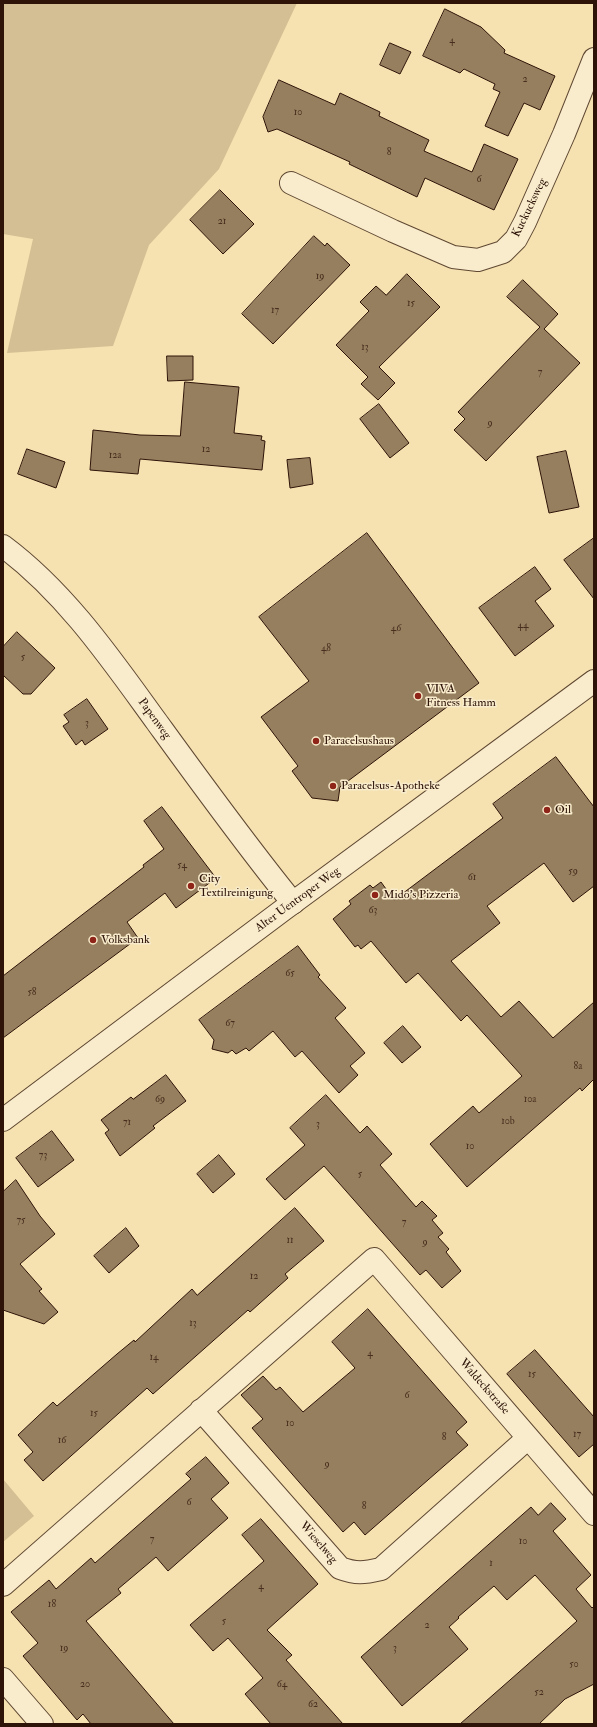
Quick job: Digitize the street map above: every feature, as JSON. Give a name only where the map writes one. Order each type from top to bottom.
[{"type":"street","name":"Kuckucksweg","points":[[291,183],[393,232],[453,257],[478,260],[503,252],[516,239],[525,222],[564,134],[594,59]]},
{"type":"street","name":"Papenweg","points":[[3,546],[52,590],[94,637],[253,852],[293,903]]},
{"type":"street","name":"Alter Uentroper Weg","points":[[3,1120],[293,903],[594,681]]},
{"type":"street","name":"Waldeckstraße","points":[[201,1410],[374,1259],[594,1514]]},
{"type":"street","name":"Wieselweg","points":[[201,1410],[340,1568],[353,1573],[365,1573],[381,1569],[528,1438]]},
{"type":"street","points":[[3,1586],[201,1410]]},
{"type":"street","points":[[3,1679],[42,1724]]},
{"type":"shaded area","points":[[3,3],[297,3],[219,169],[149,245],[113,346],[7,353],[33,239],[3,234]]},
{"type":"shaded area","points":[[3,1479],[34,1516],[3,1542]]},
{"type":"building","points":[[445,9],[481,27],[505,50],[504,53],[555,76],[540,110],[524,103],[508,136],[485,126],[500,92],[493,89],[495,84],[464,69],[460,73],[423,56]]},
{"type":"building","points":[[390,43],[411,52],[400,74],[380,65]]},
{"type":"building","points":[[279,80],[335,105],[340,93],[380,112],[379,116],[429,140],[424,151],[472,172],[484,144],[518,159],[494,210],[425,178],[417,197],[349,164],[350,162],[277,129],[268,132],[263,117]]},
{"type":"building","points":[[220,190],[254,224],[223,254],[190,220]]},
{"type":"building","points":[[314,236],[325,246],[327,243],[350,265],[273,344],[242,314]]},
{"type":"building","points":[[407,274],[440,307],[379,367],[395,383],[378,400],[361,384],[368,377],[336,345],[369,311],[360,302],[376,286],[386,295]]},
{"type":"building","points":[[523,280],[558,314],[544,329],[580,363],[486,461],[454,430],[465,419],[458,412],[540,327],[507,297]]},
{"type":"building","points":[[167,356],[193,356],[193,380],[168,381]]},
{"type":"building","points":[[185,382],[239,387],[234,433],[262,436],[261,440],[265,441],[262,470],[140,459],[138,474],[90,470],[93,430],[140,435],[180,436]]},
{"type":"building","points":[[379,404],[409,443],[390,458],[360,419]]},
{"type":"building","points":[[27,449],[65,462],[56,488],[18,474]]},
{"type":"building","points":[[566,451],[579,507],[549,513],[537,457]]},
{"type":"building","points":[[310,458],[313,484],[290,488],[287,460]]},
{"type":"building","points":[[367,533],[479,683],[340,787],[338,801],[312,798],[292,771],[298,766],[261,717],[309,681],[259,617]]},
{"type":"building","points":[[594,538],[594,599],[564,560]]},
{"type":"building","points":[[535,567],[551,589],[535,601],[554,626],[515,656],[479,608]]},
{"type":"building","points":[[17,632],[55,668],[31,694],[23,694],[3,675],[3,647]]},
{"type":"building","points":[[87,699],[108,729],[85,745],[82,740],[76,745],[63,726],[69,722],[64,715]]},
{"type":"building","points":[[556,757],[594,807],[594,886],[573,902],[544,863],[487,906],[500,923],[451,961],[501,1017],[519,1001],[553,1038],[594,1002],[594,1079],[582,1091],[580,1088],[467,1187],[430,1144],[473,1106],[479,1113],[522,1076],[467,1015],[461,1021],[418,973],[406,983],[371,941],[361,949],[358,945],[355,947],[333,919],[351,904],[349,901],[370,885],[373,888],[381,882],[394,900],[503,818],[493,804]]},
{"type":"building","points":[[162,807],[216,878],[176,908],[165,893],[127,922],[138,938],[3,1038],[3,976],[144,867],[143,865],[164,849],[144,821]]},
{"type":"building","points":[[298,946],[320,975],[318,977],[346,1008],[335,1018],[365,1053],[350,1066],[358,1075],[339,1093],[302,1051],[295,1057],[273,1031],[249,1051],[246,1048],[236,1054],[232,1050],[228,1053],[212,1049],[214,1040],[199,1020]]},
{"type":"building","points":[[403,1026],[421,1047],[402,1063],[384,1043]]},
{"type":"building","points":[[166,1075],[186,1101],[153,1126],[155,1128],[120,1156],[105,1133],[109,1130],[101,1120],[131,1097],[133,1099]]},
{"type":"building","points":[[326,1095],[360,1133],[367,1126],[392,1154],[380,1165],[416,1207],[422,1201],[437,1216],[432,1220],[443,1233],[438,1237],[449,1249],[446,1252],[461,1271],[442,1288],[426,1270],[420,1275],[324,1166],[285,1200],[266,1179],[305,1145],[290,1128]]},
{"type":"building","points":[[52,1131],[74,1160],[38,1187],[16,1158]]},
{"type":"building","points":[[219,1155],[235,1174],[213,1193],[197,1174]]},
{"type":"building","points":[[16,1180],[40,1216],[55,1234],[20,1264],[42,1289],[39,1291],[58,1312],[44,1324],[3,1310],[3,1192]]},
{"type":"building","points":[[295,1208],[324,1241],[285,1274],[288,1278],[250,1312],[248,1310],[153,1394],[147,1388],[43,1481],[24,1460],[33,1452],[18,1435],[53,1402],[57,1406],[134,1340],[135,1342],[192,1289],[197,1295]]},
{"type":"building","points":[[126,1228],[139,1246],[109,1273],[94,1256]]},
{"type":"building","points":[[368,1309],[467,1422],[456,1432],[468,1445],[365,1535],[354,1522],[343,1532],[252,1428],[263,1419],[241,1395],[263,1376],[276,1390],[280,1387],[303,1412],[355,1368],[332,1342]]},
{"type":"building","points":[[535,1350],[594,1417],[594,1444],[579,1457],[507,1374]]},
{"type":"building","points":[[206,1457],[229,1483],[211,1499],[228,1518],[168,1571],[156,1557],[118,1589],[121,1593],[86,1621],[174,1724],[91,1724],[83,1714],[77,1720],[23,1656],[38,1643],[11,1612],[49,1580],[56,1589],[91,1558],[95,1563],[191,1479],[186,1474]]},
{"type":"building","points":[[551,1503],[566,1519],[553,1531],[591,1575],[576,1589],[592,1608],[594,1606],[594,1684],[565,1699],[539,1724],[460,1724],[577,1621],[535,1575],[507,1600],[494,1586],[458,1617],[459,1618],[449,1627],[468,1649],[402,1706],[361,1657],[531,1507],[538,1515]]},
{"type":"building","points":[[261,1519],[318,1584],[267,1630],[292,1655],[286,1660],[343,1724],[271,1724],[245,1694],[263,1678],[228,1638],[213,1651],[190,1625],[264,1561],[242,1535]]},
{"type":"place","name":"VIVA Fitness Hamm","points":[[418,696]]},
{"type":"place","name":"Paracelsushaus","points":[[316,741]]},
{"type":"place","name":"Paracelsus-Apotheke","points":[[333,786]]},
{"type":"place","name":"Oil","points":[[547,810]]},
{"type":"place","name":"City Textilreinigung","points":[[191,886]]},
{"type":"place","name":"Mido's Pizzeria","points":[[375,895]]},
{"type":"place","name":"Volksbank","points":[[93,940]]}]
